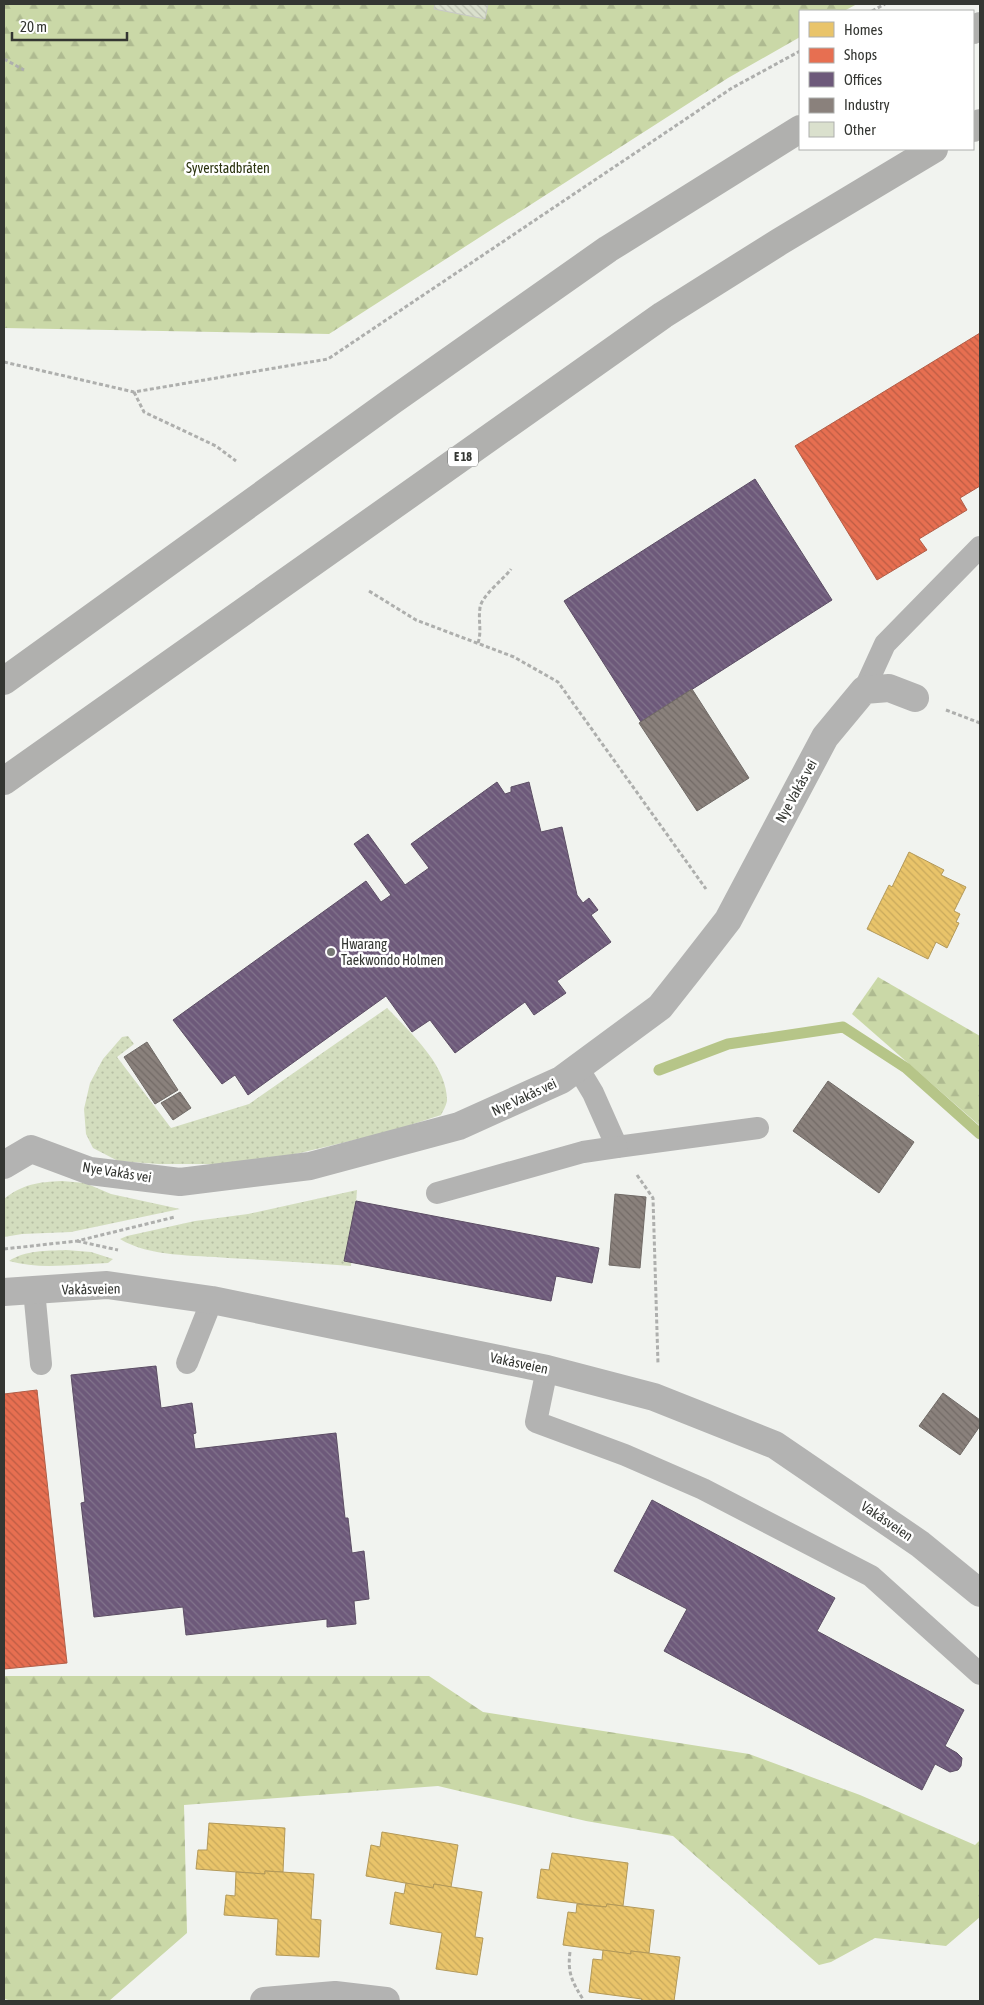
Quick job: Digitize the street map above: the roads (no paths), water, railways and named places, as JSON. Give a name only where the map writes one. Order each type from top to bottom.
[{"type":"highway","points":[[4,681],[392,401],[608,249],[799,130]]},
{"type":"highway","name":"E 18","points":[[4,781],[663,316],[779,242],[932,150]]},
{"type":"street","points":[[864,690],[889,688],[915,698]]},
{"type":"street","name":"Nye Vakås vei","points":[[4,1165],[31,1149],[90,1171],[180,1182],[310,1166],[459,1126],[561,1080],[660,1007],[728,920],[826,737],[864,690]]},
{"type":"street","name":"Vakåsveien","points":[[4,1292],[107,1286],[212,1300],[547,1369],[654,1397],[775,1445],[920,1544],[980,1593]]},
{"type":"street","points":[[264,2001],[335,1995],[386,2001]]},
{"type":"lane","name":"Nye Vakås vei","points":[[864,690],[885,644],[980,547]]},
{"type":"lane","points":[[578,1068],[593,1093],[617,1146]]},
{"type":"lane","points":[[437,1193],[583,1152],[758,1128]]},
{"type":"lane","points":[[34,1290],[41,1364]]},
{"type":"lane","points":[[187,1363],[212,1300]]},
{"type":"lane","points":[[547,1369],[536,1422],[626,1455],[703,1489],[871,1576],[980,1674]]},
{"type":"waterway","points":[[659,1070],[728,1044],[843,1027],[906,1068],[980,1134]]},
{"type":"place","name":"Hwarang Taekwondo Holmen","points":[[331,952]]},
{"type":"park label","name":"Syverstadbråten","points":[[228,168]]}]
